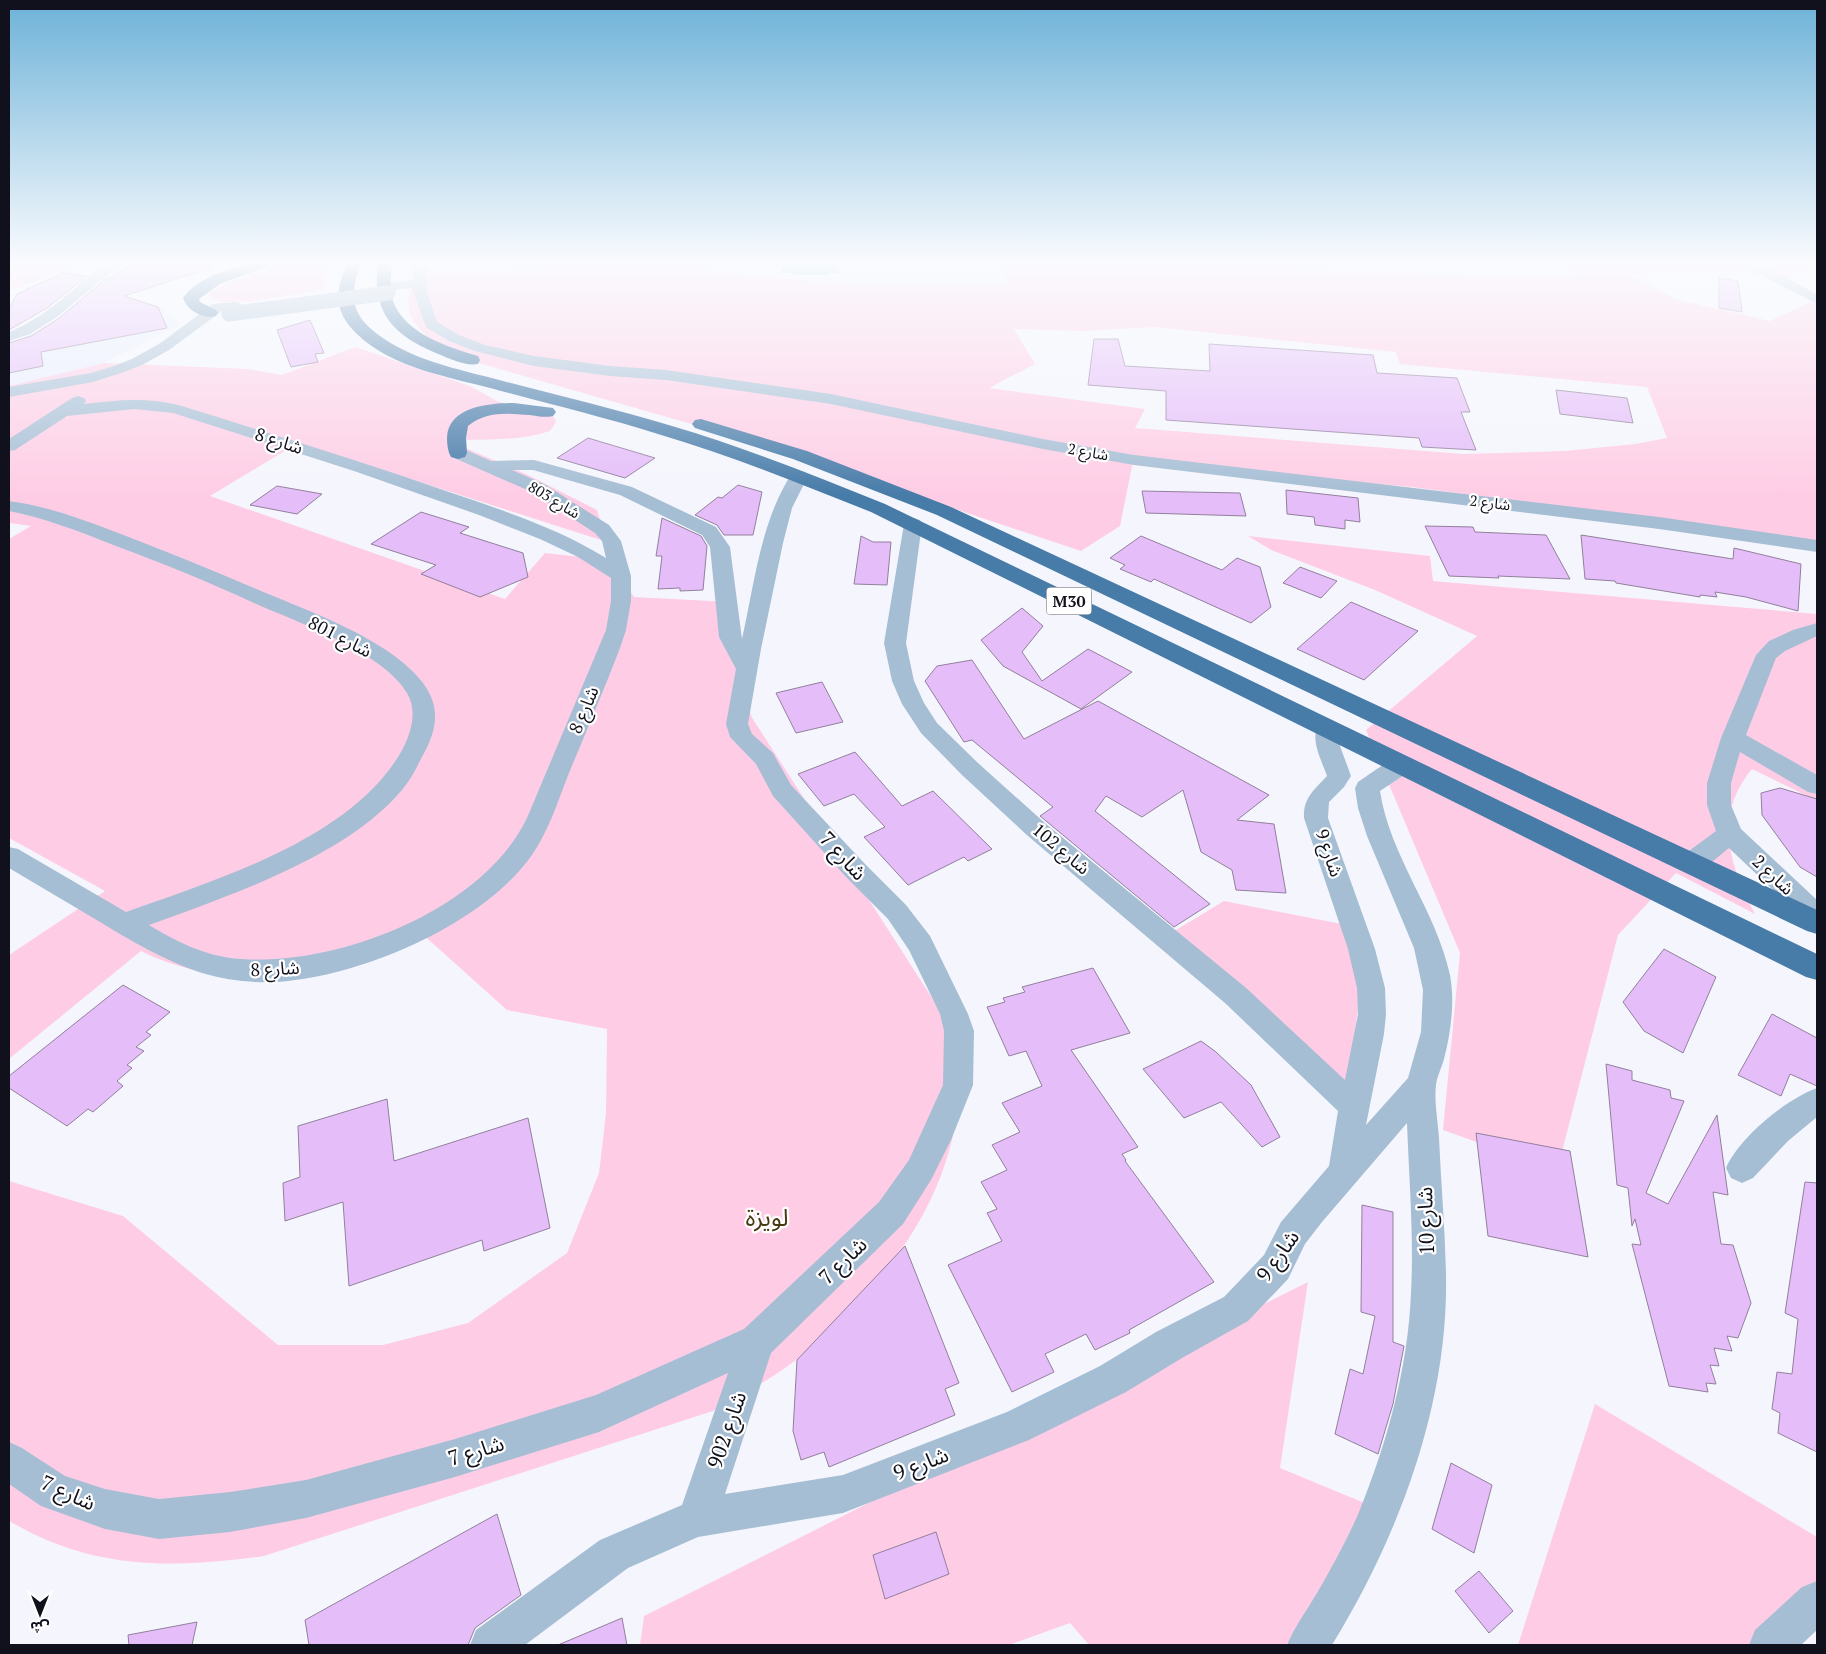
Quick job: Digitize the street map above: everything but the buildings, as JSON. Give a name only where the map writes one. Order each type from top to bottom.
[{"type":"highway","name":"M30","points":[[378,340],[413,360],[437,368],[666,430],[799,476],[913,524],[1817,968]]},
{"type":"highway","name":"M30","points":[[422,340],[461,357],[760,442],[910,496],[1817,923]]},
{"type":"highway","points":[[437,368],[465,396],[465,407],[446,425],[441,437],[443,442],[458,453]]},
{"type":"highway","points":[[458,453],[456,435],[461,423],[474,414],[502,408],[538,410],[587,423],[627,430],[666,430]]},
{"type":"street","points":[[9,392],[93,377],[137,362],[175,340]]},
{"type":"street","name":"شارع 2","points":[[460,340],[480,348],[534,361],[610,371],[666,375],[830,399],[1043,444],[1152,462],[1659,523],[1817,546]]},
{"type":"street","name":"شارع 8","points":[[9,446],[64,411],[91,390],[96,384],[93,377]]},
{"type":"street","name":"شارع 8","points":[[9,856],[122,924],[192,960],[240,970],[284,970],[322,966],[365,954],[426,925],[462,905],[481,892],[516,858],[538,821],[616,630],[621,601],[621,576],[585,553],[547,535],[486,511],[360,467],[161,405],[142,404],[64,411]]},
{"type":"street","name":"شارع 803","points":[[458,453],[538,488],[602,529],[611,541],[621,576]]},
{"type":"street","points":[[484,465],[534,465],[626,490],[709,531],[720,547],[730,638],[746,670]]},
{"type":"street","name":"شارع 7","points":[[9,1461],[56,1492],[105,1509],[159,1519],[230,1512],[324,1494],[455,1458],[599,1413],[757,1342],[851,1254],[891,1213],[920,1170],[950,1108],[958,1086],[959,1031],[954,1014],[920,944],[897,912],[856,871],[782,790],[765,759],[742,737],[737,724],[746,670],[774,543],[783,508],[799,476]]},
{"type":"street","name":"شارع 801","points":[[9,506],[49,514],[128,544],[237,588],[368,648],[397,670],[414,686],[422,699],[425,722],[415,752],[392,785],[354,820],[307,849],[236,882],[122,924]]},
{"type":"street","name":"شارع 102","points":[[913,524],[895,643],[904,681],[913,704],[929,728],[970,769],[1037,830],[1235,995],[1355,1108]]},
{"type":"street","name":"شارع 2","points":[[1817,629],[1787,640],[1767,655],[1733,738],[1722,772],[1718,794],[1722,818],[1730,834],[1817,916]]},
{"type":"street","name":"شارع 9","points":[[1327,729],[1328,746],[1339,776],[1337,781],[1321,795],[1315,810],[1363,952],[1370,986],[1372,1012],[1368,1051],[1346,1145],[1345,1171]]},
{"type":"street","points":[[1733,738],[1817,786]]},
{"type":"street","name":"شارع 10","points":[[1308,1645],[1327,1617],[1362,1551],[1386,1496],[1400,1455],[1421,1370],[1428,1311],[1421,1085],[1430,1061],[1436,1025],[1438,992],[1425,942],[1378,834],[1367,788],[1370,784],[1396,771],[1402,765]]},
{"type":"street","points":[[1691,863],[1730,834]]},
{"type":"street","name":"شارع 9","points":[[491,1645],[614,1554],[697,1518],[843,1494],[1016,1427],[1113,1379],[1169,1345],[1236,1309],[1276,1267],[1293,1233],[1310,1211],[1421,1085]]},
{"type":"street","points":[[1742,1168],[1782,1126],[1803,1108],[1817,1101]]},
{"type":"street","name":"شارع 902","points":[[697,1518],[757,1342]]},
{"type":"street","points":[[1770,1645],[1817,1602]]},
{"type":"shaded area","points":[[25,340],[149,340],[104,363],[9,386],[9,344]]},
{"type":"shaded area","points":[[432,340],[1021,340],[1035,364],[989,388],[1145,409],[1135,428],[1463,454],[1565,451],[1635,444],[1667,438],[1647,387],[1400,364],[1396,352],[1282,340],[1817,340],[1817,546],[1741,531],[1412,487],[1133,461],[1120,526],[1081,551],[751,441],[482,364],[444,348]]},
{"type":"shaded area","points":[[355,347],[470,386],[499,402],[553,415],[556,422],[550,431],[537,435],[499,439],[447,440],[526,474],[597,510],[607,542],[298,443],[210,496],[505,599],[545,553],[608,560],[634,597],[731,602],[751,716],[959,1040],[958,1100],[953,1135],[944,1167],[916,1227],[898,1255],[877,1281],[831,1330],[795,1361],[761,1384],[713,1411],[264,1556],[196,1563],[164,1564],[102,1557],[71,1549],[40,1537],[9,1521],[9,1181],[123,1216],[278,1345],[383,1345],[468,1323],[567,1253],[599,1173],[606,1113],[607,1029],[507,1010],[420,932],[390,945],[208,973],[174,964],[141,951],[9,1059],[9,955],[105,891],[9,838],[9,539],[31,526],[9,523],[9,386],[104,363],[248,369],[282,375]]},
{"type":"shaded area","points":[[1248,536],[1430,556],[1433,581],[1817,614],[1817,801],[1752,769],[1732,804],[1729,840],[1732,859],[1738,877],[1755,914],[1676,873],[1618,935],[1557,1171],[1443,1130],[1460,953],[1366,730],[1477,636],[1375,590],[1271,550]]},
{"type":"shaded area","points":[[1224,901],[1352,926],[1360,995],[1345,1098],[1171,933]]},
{"type":"shaded area","points":[[1308,1282],[1280,1468],[1367,1504],[1325,1631],[1316,1645],[1089,1645],[1070,1623],[1009,1645],[640,1645],[644,1616]]},
{"type":"shaded area","points":[[1595,1404],[1817,1537],[1817,1597],[1786,1628],[1800,1645],[1518,1645]]},
{"type":"district","name":"لويزة","points":[[767,1218]]}]
